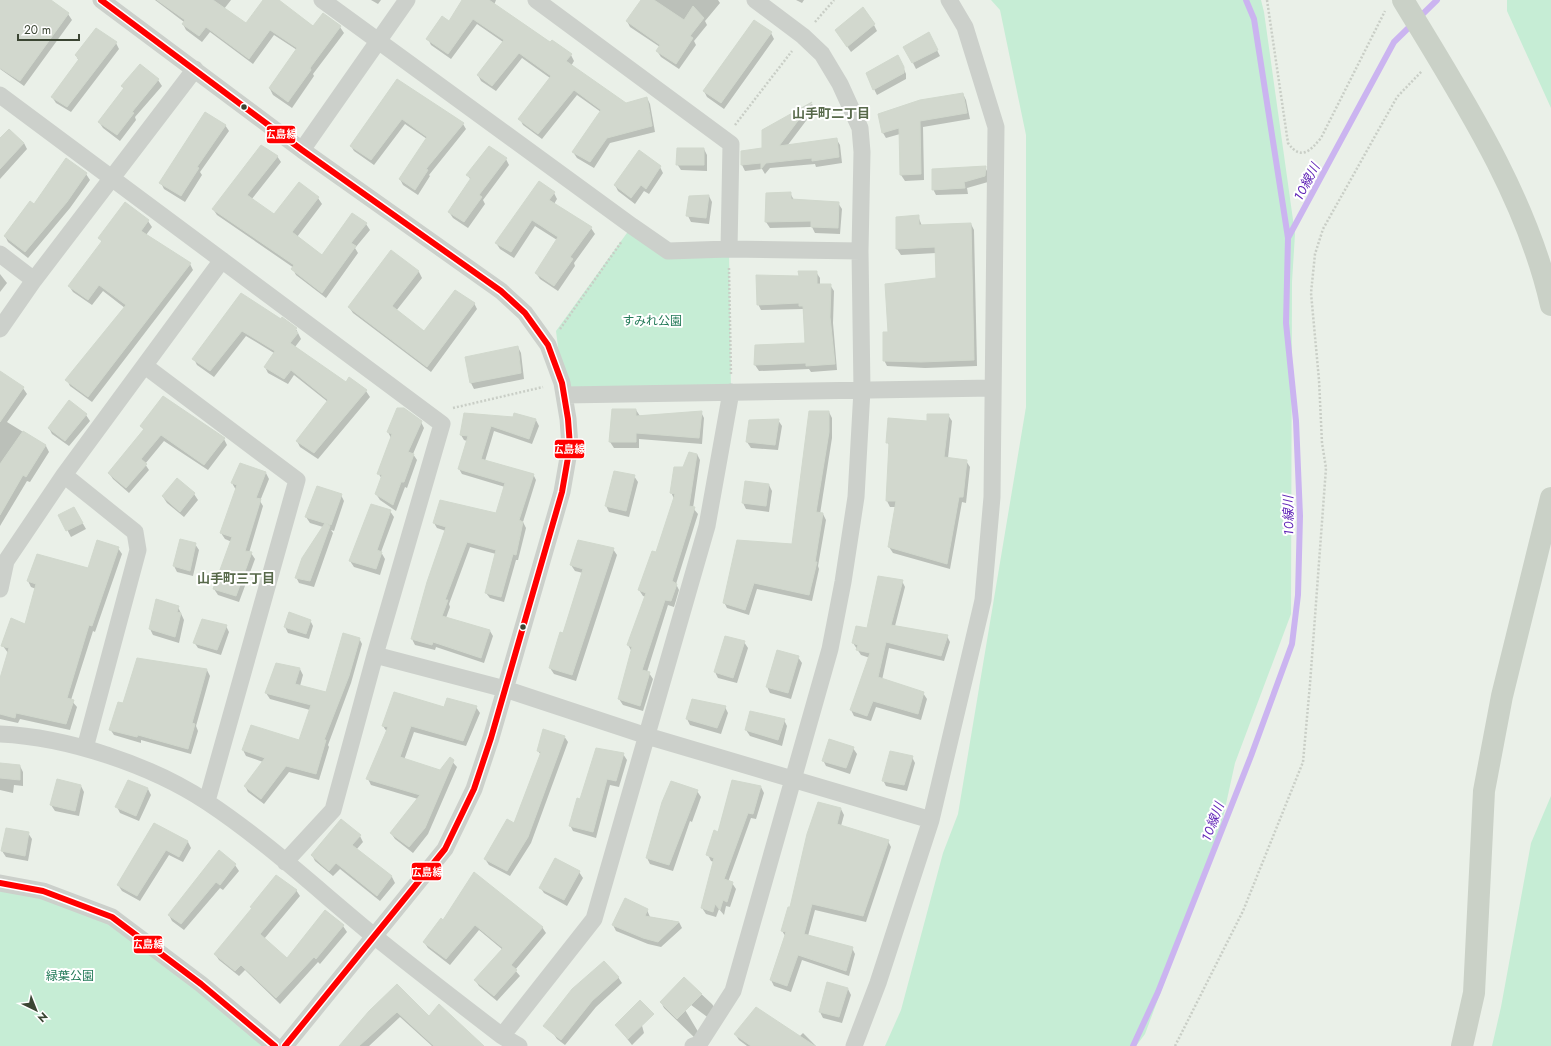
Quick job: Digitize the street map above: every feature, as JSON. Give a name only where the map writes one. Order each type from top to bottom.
[{"type":"street","points":[[101,0],[302,150],[501,291],[524,313],[548,345],[563,389],[570,446],[562,492],[505,689],[474,789],[445,849],[286,1046]]},
{"type":"street","points":[[322,0],[668,251],[729,249],[860,251]]},
{"type":"street","points":[[302,150],[407,0]]},
{"type":"street","points":[[536,0],[730,144],[729,249]]},
{"type":"street","points":[[693,1046],[699,1044],[733,991],[830,649],[843,582],[856,497],[862,390],[860,251],[862,152],[860,128],[840,84],[822,54],[803,36],[755,0]]},
{"type":"street","points":[[854,1046],[878,984],[931,820],[983,600],[992,497],[996,127],[965,27],[949,0]]},
{"type":"street","points":[[1399,4],[1434,50],[1486,140],[1522,217],[1545,280],[1551,306]]},
{"type":"street","points":[[0,329],[34,280],[195,69]]},
{"type":"street","points":[[0,95],[442,424],[332,810],[286,862]]},
{"type":"street","points":[[0,254],[34,280]]},
{"type":"street","points":[[0,590],[6,561],[64,475],[222,260]]},
{"type":"street","points":[[145,366],[297,480],[207,802]]},
{"type":"street","points":[[563,389],[731,392],[994,388]]},
{"type":"street","points":[[502,1036],[594,919],[707,526],[731,392]]},
{"type":"street","points":[[64,475],[135,532],[138,550],[85,748]]},
{"type":"street","points":[[1462,1046],[1474,993],[1484,791],[1502,696],[1551,498]]},
{"type":"street","points":[[375,655],[505,689],[647,736],[931,820]]},
{"type":"street","points":[[0,734],[18,735],[85,748],[148,770],[207,802],[286,862],[374,936],[502,1036],[519,1046]]},
{"type":"street","points":[[0,883],[43,891],[112,917],[201,984],[275,1046]]},
{"type":"path","points":[[724,140],[803,36],[834,0]]},
{"type":"path","points":[[1267,0],[1288,143],[1294,151],[1302,153],[1311,150],[1321,138],[1399,4]]},
{"type":"path","points":[[1175,1046],[1243,912],[1303,762],[1326,468],[1322,442],[1319,380],[1311,292],[1315,254],[1323,229],[1397,97],[1419,73],[1434,50]]},
{"type":"path","points":[[548,345],[632,226]]},
{"type":"path","points":[[729,249],[731,392]]},
{"type":"path","points":[[429,414],[563,389]]},
{"type":"green space","points":[[991,0],[1261,0],[1264,12],[1295,234],[1292,282],[1291,614],[1235,763],[1219,836],[1145,1034],[1136,1046],[885,1046],[901,1010],[943,853],[958,814],[1026,407],[1026,135],[1000,10]]},
{"type":"green space","points":[[1507,0],[1551,0],[1551,108],[1507,11]]},
{"type":"green space","name":"すみれ公園","points":[[632,226],[669,251],[729,249],[731,392],[564,395],[556,331]]},
{"type":"green space","points":[[1551,796],[1551,1046],[1492,1046],[1501,1007],[1531,843]]},
{"type":"green space","name":"緑葉公園","points":[[0,883],[112,917],[275,1046],[0,1046]]},
{"type":"building","points":[[0,0],[51,0],[69,13],[20,81],[0,68]]},
{"type":"building","points":[[157,0],[213,0],[246,23],[263,0],[279,0],[313,26],[323,13],[341,26],[310,68],[311,70],[288,102],[269,88],[297,48],[270,30],[249,59],[206,27],[199,36],[182,24],[185,20]]},
{"type":"building","points":[[462,0],[489,0],[550,42],[552,40],[572,54],[566,61],[626,103],[647,97],[652,126],[607,138],[590,162],[572,152],[601,110],[574,90],[538,134],[518,119],[551,76],[519,53],[492,86],[477,75],[504,40],[473,19],[448,54],[426,39],[442,16],[449,21]]},
{"type":"building","points":[[641,0],[654,0],[684,20],[693,6],[704,18],[690,36],[693,38],[676,64],[656,51],[660,45],[626,21]]},
{"type":"building","points":[[863,7],[875,24],[847,47],[835,30]]},
{"type":"building","points":[[754,20],[772,32],[721,103],[703,91]]},
{"type":"building","points":[[96,28],[117,42],[67,107],[51,97],[79,59],[75,55]]},
{"type":"building","points":[[929,32],[938,50],[912,63],[903,47]]},
{"type":"building","points":[[898,55],[904,67],[904,73],[873,90],[866,73]]},
{"type":"building","points":[[140,64],[159,79],[132,112],[134,113],[117,135],[98,122],[124,88],[121,86]]},
{"type":"building","points":[[397,79],[464,123],[426,169],[428,170],[415,190],[399,179],[427,137],[402,119],[371,160],[350,146]]},
{"type":"building","points":[[963,93],[967,113],[920,121],[921,174],[900,175],[899,128],[882,133],[878,114],[920,100]]},
{"type":"building","points":[[812,102],[779,146],[837,138],[839,157],[812,161],[812,158],[766,163],[761,169],[761,163],[741,165],[741,151],[762,148],[762,130]]},
{"type":"building","points":[[205,112],[226,125],[197,167],[199,168],[181,196],[159,183]]},
{"type":"building","points":[[9,129],[24,143],[0,169],[0,138]]},
{"type":"building","points":[[261,145],[278,156],[247,195],[274,214],[299,182],[319,197],[292,232],[322,255],[352,213],[367,223],[351,243],[356,246],[322,293],[291,269],[294,265],[212,209]]},
{"type":"building","points":[[489,146],[507,158],[479,195],[482,197],[464,222],[448,212],[471,178],[466,175]]},
{"type":"building","points":[[677,148],[704,148],[704,165],[676,165]]},
{"type":"building","points":[[639,150],[661,166],[646,189],[641,185],[631,198],[614,185]]},
{"type":"building","points":[[66,158],[87,173],[67,202],[25,252],[4,236],[30,201],[34,204]]},
{"type":"building","points":[[986,166],[985,176],[964,182],[965,188],[932,190],[932,169]]},
{"type":"building","points":[[539,181],[555,192],[549,200],[592,227],[570,257],[573,259],[554,286],[535,273],[558,237],[532,220],[511,252],[495,243]]},
{"type":"building","points":[[791,192],[791,199],[839,202],[838,228],[811,227],[811,221],[765,222],[766,193]]},
{"type":"building","points":[[709,195],[706,218],[686,216],[689,196]]},
{"type":"building","points":[[125,202],[149,220],[141,231],[191,263],[88,397],[65,380],[126,305],[99,285],[88,300],[68,286],[102,241],[98,238]]},
{"type":"building","points":[[919,215],[919,225],[971,223],[974,360],[921,362],[883,361],[883,332],[888,332],[885,284],[936,278],[935,247],[896,249],[896,217]]},
{"type":"building","points":[[391,250],[419,271],[392,306],[424,331],[455,290],[475,303],[427,367],[348,307]]},
{"type":"building","points":[[798,271],[817,271],[817,284],[831,284],[830,317],[835,364],[806,366],[806,363],[754,365],[755,345],[805,343],[803,306],[799,306],[799,303],[757,305],[756,275],[799,276]]},
{"type":"building","points":[[241,293],[281,319],[282,317],[297,328],[295,330],[298,333],[290,343],[346,382],[349,377],[367,390],[314,453],[296,441],[328,400],[291,370],[284,379],[264,367],[275,351],[242,331],[210,371],[192,359]]},
{"type":"building","points":[[518,346],[521,373],[470,383],[465,357]]},
{"type":"building","points":[[0,371],[24,387],[0,422]]},
{"type":"building","points":[[163,396],[225,438],[204,465],[161,435],[141,459],[147,464],[126,488],[108,473],[144,429],[140,426]]},
{"type":"building","points":[[69,400],[87,414],[65,441],[48,428]]},
{"type":"building","points":[[397,408],[404,408],[422,421],[408,452],[414,454],[404,482],[401,482],[393,505],[375,494],[382,475],[377,474],[392,434],[387,432]]},
{"type":"building","points":[[612,409],[636,409],[636,416],[702,411],[699,438],[636,433],[636,442],[609,442]]},
{"type":"building","points":[[809,411],[829,411],[829,432],[816,512],[823,513],[815,562],[817,562],[809,595],[754,583],[745,610],[723,603],[737,540],[792,544]]},
{"type":"building","points":[[464,413],[513,417],[514,413],[536,419],[529,439],[491,426],[481,459],[534,474],[519,520],[523,522],[516,555],[513,554],[501,597],[485,593],[496,550],[467,542],[445,600],[448,600],[442,616],[490,630],[481,658],[433,642],[432,645],[411,639],[427,582],[446,527],[433,523],[440,500],[496,513],[505,483],[458,469],[468,436],[460,435]]},
{"type":"building","points":[[927,414],[949,414],[944,457],[967,460],[963,497],[959,497],[947,564],[888,547],[896,501],[886,501],[889,443],[886,443],[888,418],[927,421]]},
{"type":"building","points":[[779,419],[775,445],[746,442],[749,420]]},
{"type":"building","points":[[23,431],[46,445],[26,477],[23,475],[0,515],[0,464]]},
{"type":"building","points":[[689,452],[697,454],[689,506],[695,507],[672,581],[677,584],[671,601],[665,600],[642,670],[650,672],[640,706],[618,699],[632,647],[627,645],[646,593],[638,590],[652,551],[656,552],[675,494],[670,493],[674,467],[683,467]]},
{"type":"building","points":[[240,463],[266,472],[256,498],[261,499],[245,551],[252,552],[236,596],[213,589],[232,537],[220,533],[237,485],[231,483]]},
{"type":"building","points":[[614,471],[635,475],[626,511],[605,506]]},
{"type":"building","points":[[177,478],[195,493],[180,512],[162,496]]},
{"type":"building","points":[[745,481],[769,484],[766,506],[742,503]]},
{"type":"building","points":[[317,486],[342,494],[331,525],[305,517]]},
{"type":"building","points":[[371,504],[391,510],[377,550],[382,552],[376,569],[349,561]]},
{"type":"building","points":[[74,507],[83,523],[66,531],[58,515]]},
{"type":"building","points":[[325,523],[330,526],[310,581],[295,578],[302,558]]},
{"type":"building","points":[[180,539],[196,543],[190,571],[173,566]]},
{"type":"building","points":[[97,540],[119,547],[92,626],[89,625],[67,698],[74,700],[66,724],[16,713],[15,718],[0,714],[0,678],[9,648],[1,646],[11,618],[25,624],[36,584],[27,581],[37,554],[88,568]]},
{"type":"building","points":[[578,540],[614,548],[572,675],[549,668],[560,632],[563,633],[583,569],[570,565]]},
{"type":"building","points":[[878,576],[903,580],[891,625],[948,635],[941,656],[886,642],[878,677],[924,692],[918,714],[873,701],[867,716],[850,710],[870,653],[856,650],[858,645],[852,643],[856,626],[867,628]]},
{"type":"building","points":[[156,599],[179,606],[177,612],[181,613],[175,637],[149,629]]},
{"type":"building","points":[[289,612],[311,620],[306,634],[284,627]]},
{"type":"building","points":[[202,619],[227,625],[217,650],[193,643]]},
{"type":"building","points":[[343,633],[360,638],[349,676],[324,740],[326,740],[316,774],[286,766],[261,799],[244,786],[265,758],[242,750],[251,725],[299,740],[311,705],[265,693],[276,663],[300,668],[295,684],[326,692]]},
{"type":"building","points":[[725,636],[745,641],[733,678],[714,672]]},
{"type":"building","points":[[777,650],[799,656],[788,693],[766,687]]},
{"type":"building","points":[[137,658],[207,669],[192,723],[195,724],[188,749],[138,735],[137,737],[109,730],[118,702],[123,703]]},
{"type":"building","points":[[394,692],[444,707],[447,698],[477,706],[463,741],[411,726],[400,757],[440,770],[450,757],[454,760],[425,828],[409,847],[390,833],[420,795],[366,779],[388,727],[382,726]]},
{"type":"building","points":[[692,699],[726,706],[717,728],[686,719]]},
{"type":"building","points":[[750,711],[785,719],[778,740],[745,730]]},
{"type":"building","points":[[543,729],[565,736],[528,837],[507,871],[484,859],[507,819],[514,823],[541,752],[537,751]]},
{"type":"building","points":[[829,739],[854,747],[846,768],[822,761]]},
{"type":"building","points":[[596,748],[624,753],[616,781],[607,779],[593,832],[569,826],[577,798],[580,799]]},
{"type":"building","points":[[890,751],[913,756],[904,785],[882,781]]},
{"type":"building","points":[[0,763],[20,765],[20,780],[0,778]]},
{"type":"building","points":[[57,779],[81,785],[75,811],[50,805]]},
{"type":"building","points":[[128,780],[148,788],[136,816],[115,807]]},
{"type":"building","points":[[732,780],[761,786],[753,814],[748,813],[724,879],[733,882],[727,902],[723,900],[720,910],[715,904],[713,912],[701,908],[714,858],[706,855],[714,830],[718,832]]},
{"type":"building","points":[[671,781],[698,790],[669,865],[646,858],[662,802]]},
{"type":"building","points":[[818,802],[841,808],[837,824],[889,840],[863,916],[812,904],[804,934],[853,947],[846,971],[798,955],[787,986],[770,980],[786,932],[781,931],[788,907],[790,907],[807,834]]},
{"type":"building","points":[[341,819],[361,835],[352,845],[392,876],[377,896],[336,863],[329,871],[311,855]]},
{"type":"building","points":[[154,823],[188,841],[179,857],[166,850],[137,896],[117,885]]},
{"type":"building","points":[[6,828],[29,832],[25,856],[1,851]]},
{"type":"building","points":[[219,850],[236,864],[220,885],[216,882],[181,924],[168,915]]},
{"type":"building","points":[[555,858],[580,871],[564,900],[539,888]]},
{"type":"building","points":[[474,872],[543,927],[511,965],[517,970],[494,996],[474,980],[503,948],[475,925],[446,959],[423,942],[441,918],[443,920]]},
{"type":"building","points":[[276,875],[297,890],[260,934],[287,958],[325,910],[344,925],[316,959],[314,957],[276,998],[241,965],[235,971],[214,954],[252,908],[250,907]]},
{"type":"building","points":[[625,898],[648,909],[645,916],[679,922],[658,942],[643,938],[612,925]]},
{"type":"building","points":[[604,961],[619,977],[592,1001],[561,1040],[543,1026],[572,989]]},
{"type":"building","points":[[684,977],[702,994],[677,1019],[660,1002]]},
{"type":"building","points":[[827,982],[848,988],[839,1017],[819,1012]]},
{"type":"building","points":[[397,984],[429,1016],[439,1004],[484,1046],[434,1046],[397,1012],[359,1046],[339,1046],[369,1011]]},
{"type":"building","points":[[640,1000],[654,1014],[628,1039],[615,1025]]},
{"type":"building","points":[[756,1007],[815,1046],[751,1046],[734,1034]]},
{"type":"waterway","points":[[1246,0],[1254,19],[1288,238]]},
{"type":"waterway","name":"１０線川","points":[[1133,1046],[1158,992],[1251,756],[1292,644],[1298,595],[1300,516],[1296,421],[1286,323],[1288,238],[1394,42],[1437,0]]},
{"type":"transit line","name":"広島線","points":[[101,0],[302,150],[501,291],[525,313],[548,345],[562,383],[568,419],[570,446],[562,492],[491,738],[474,789],[445,849],[285,1046]]},
{"type":"transit line","name":"広島線","points":[[0,883],[43,891],[112,917],[201,984],[275,1046]]},
{"type":"district","name":"山手町二丁目","points":[[831,113]]},
{"type":"district","name":"山手町三丁目","points":[[236,578]]}]
